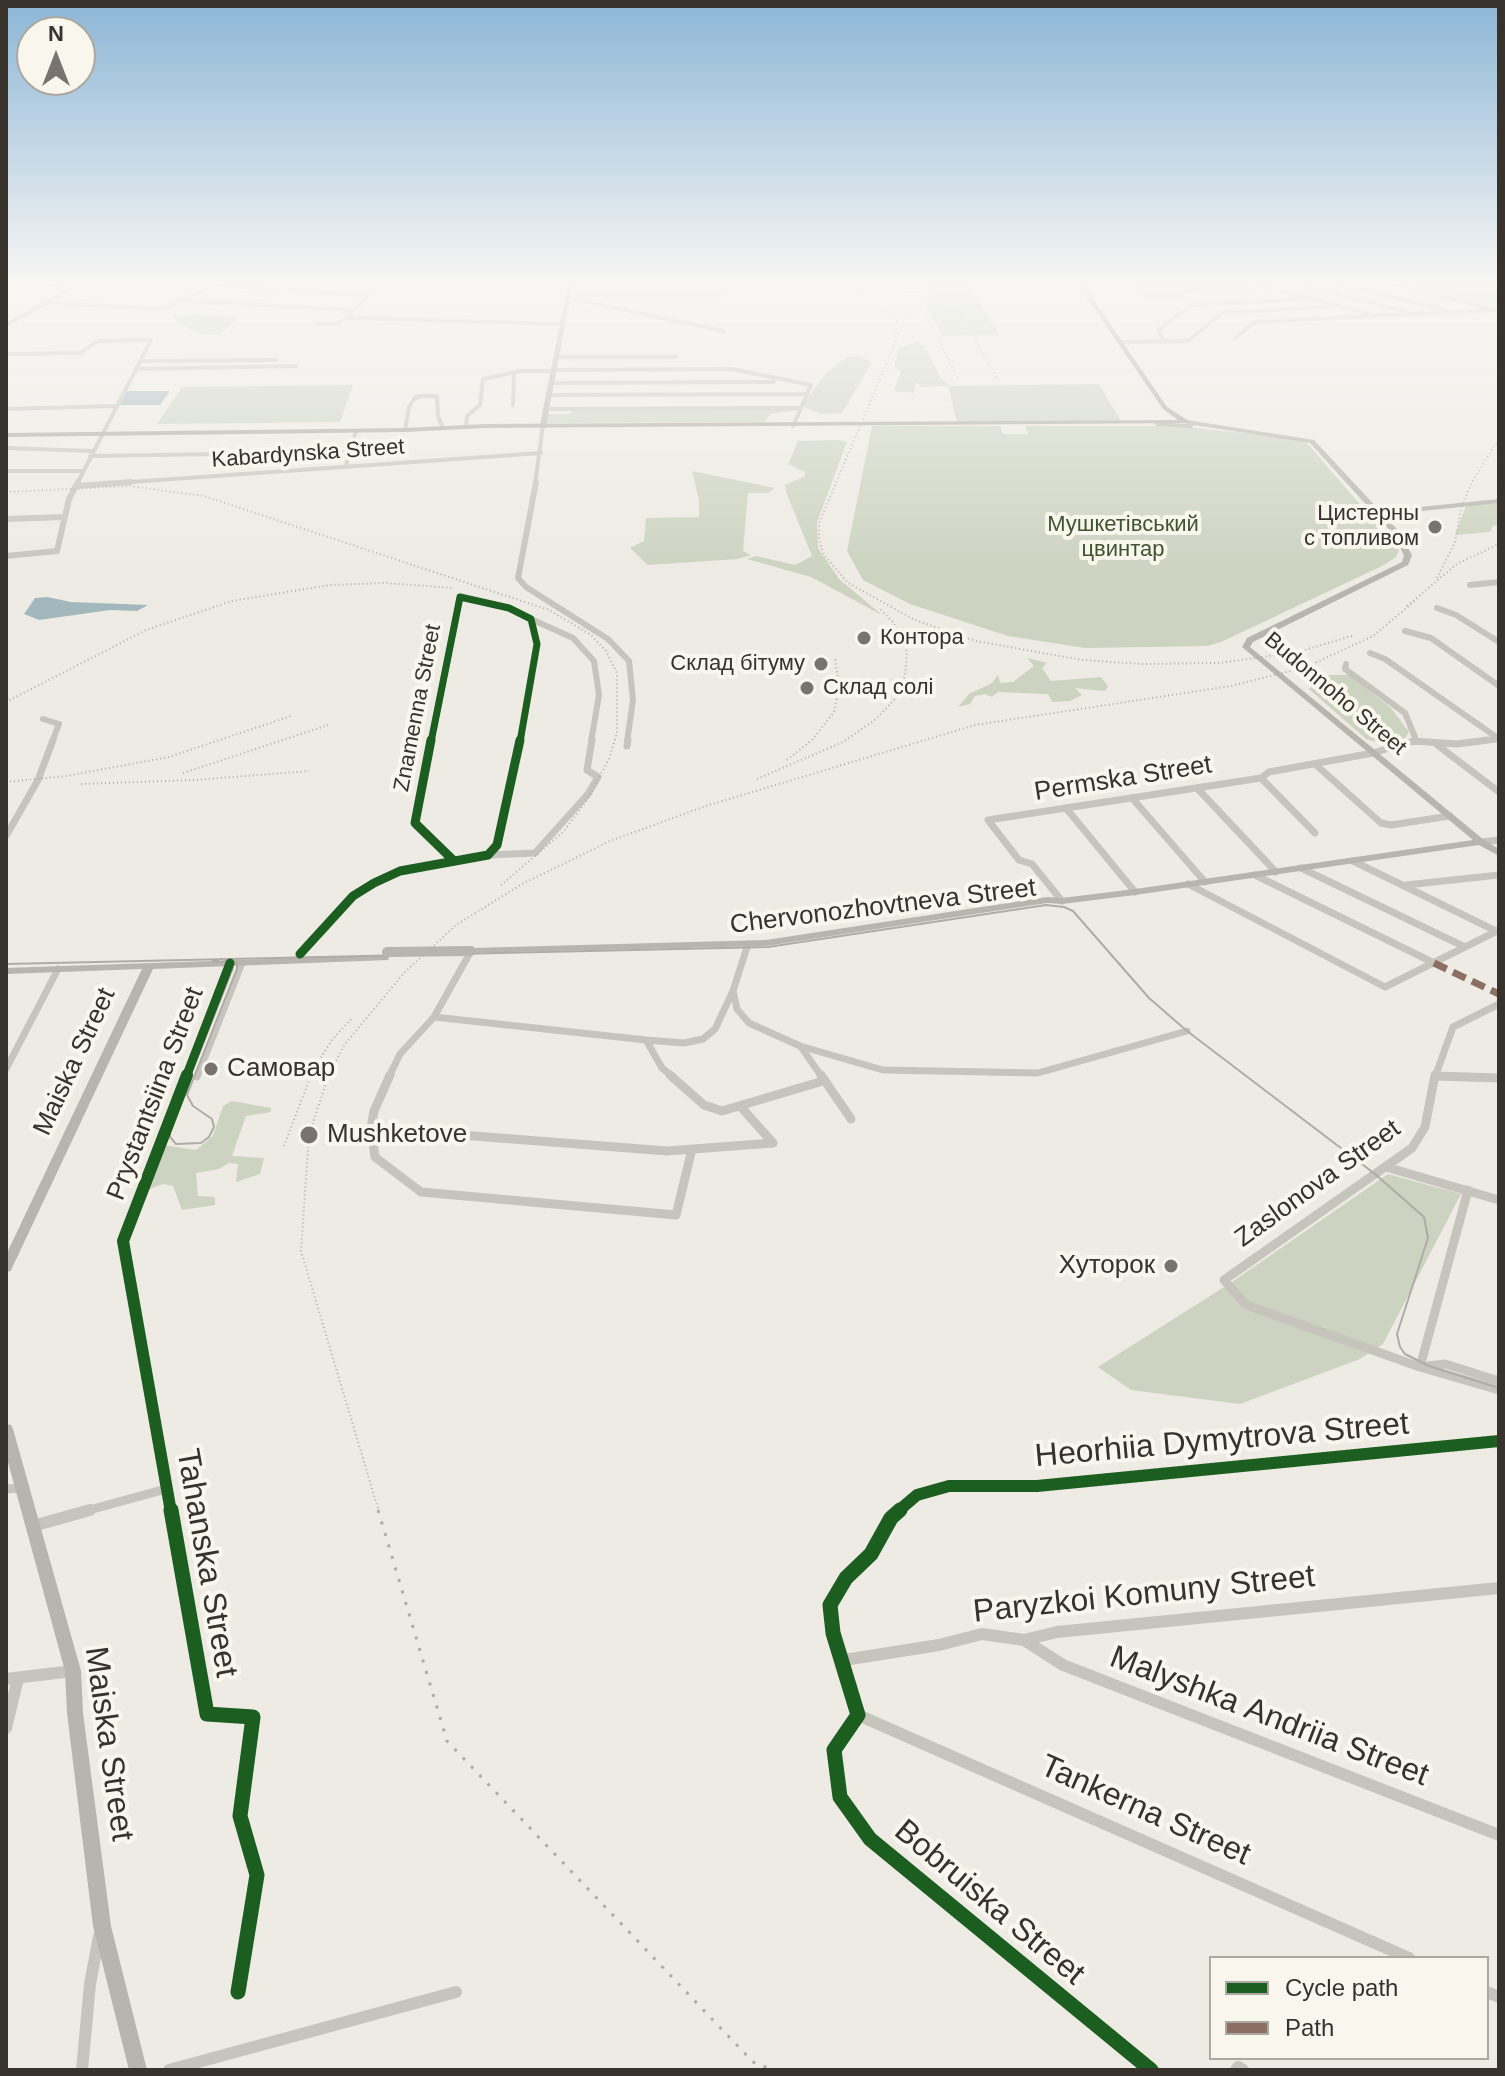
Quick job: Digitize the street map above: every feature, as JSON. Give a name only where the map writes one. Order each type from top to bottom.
[{"type":"main road","points":[[1147,381],[1171,421],[1157,424]]},
{"type":"main road","points":[[543,425],[551,383]]},
{"type":"main road","points":[[1168,412],[1187,422]]},
{"type":"main road","points":[[6,435],[356,431],[543,425],[1187,422]]},
{"type":"main road","name":"Budonnoho Street","points":[[1187,422],[1312,441],[1399,539],[1408,560],[1246,644],[1258,658],[1481,842],[1499,853]]},
{"type":"main road","points":[[1157,424],[1217,428]]},
{"type":"main road","points":[[1379,513],[1499,501]]},
{"type":"main road","name":"Chervonozhovtneva Street","points":[[297,958],[747,947],[1051,907],[1062,901],[1481,842]]},
{"type":"main road","points":[[6,971],[242,963],[297,958]]},
{"type":"main road","name":"Maiska Street","points":[[6,1268],[149,966]]},
{"type":"main road","name":"Maiska Street","points":[[6,1429],[14,1488],[33,1526],[73,1671],[75,1713],[102,1926],[138,2070]]},
{"type":"street","points":[[6,556],[57,551],[69,499],[129,381]]},
{"type":"street","points":[[466,426],[467,416],[480,405],[482,381]]},
{"type":"street","points":[[513,405],[514,381]]},
{"type":"street","points":[[788,381],[811,385],[793,426]]},
{"type":"street","points":[[551,383],[793,382]]},
{"type":"street","points":[[548,395],[808,394]]},
{"type":"street","points":[[405,430],[409,407],[415,398],[437,396],[438,416],[443,428]]},
{"type":"street","points":[[6,409],[115,406]]},
{"type":"street","points":[[546,409],[801,408]]},
{"type":"street","points":[[543,425],[541,453],[518,578],[526,587],[608,639],[629,661],[633,700],[627,746]]},
{"type":"street","points":[[346,466],[356,431]]},
{"type":"street","points":[[6,448],[91,454],[350,452]]},
{"type":"street","name":"Kabardynska Street","points":[[77,486],[541,453]]},
{"type":"street","points":[[6,471],[83,471]]},
{"type":"street","points":[[6,519],[65,517]]},
{"type":"street","points":[[1470,585],[1499,582]]},
{"type":"street","name":"Znamenna Street","points":[[452,859],[415,823],[460,597],[509,608],[531,619]]},
{"type":"street","points":[[1437,608],[1456,615],[1499,642]]},
{"type":"street","points":[[488,855],[497,845],[515,770],[537,644],[531,619]]},
{"type":"street","points":[[297,958],[353,896],[374,883],[400,871],[452,859],[535,853],[588,794],[598,777],[587,770],[599,695],[594,661],[573,638],[531,619]]},
{"type":"street","points":[[1405,631],[1431,638],[1499,686]]},
{"type":"street","points":[[1370,653],[1385,659],[1499,740]]},
{"type":"street","points":[[1346,664],[1345,669],[1405,713],[1415,737],[1413,741],[1499,740]]},
{"type":"street","points":[[6,836],[36,783],[59,724],[43,719]]},
{"type":"street","name":"Permska Street","points":[[1062,901],[1032,864],[1019,860],[988,823],[992,819],[1261,778],[1269,772],[1373,753],[1413,741]]},
{"type":"street","points":[[1435,743],[1499,792]]},
{"type":"street","points":[[1315,764],[1381,823],[1391,825],[1450,816]]},
{"type":"street","points":[[1261,778],[1315,833]]},
{"type":"street","points":[[1197,788],[1276,872]]},
{"type":"street","points":[[1132,798],[1205,882]]},
{"type":"street","points":[[1066,808],[1135,892]]},
{"type":"street","name":"Chervonozhovtneva Street","points":[[1481,842],[1499,840]]},
{"type":"street","points":[[1353,861],[1497,930]]},
{"type":"street","points":[[1301,868],[1465,947]]},
{"type":"street","points":[[1255,875],[1434,963]]},
{"type":"street","points":[[1405,885],[1499,875]]},
{"type":"street","points":[[1188,884],[1385,987],[1497,930]]},
{"type":"street","points":[[434,1017],[646,1040],[684,1043],[703,1039],[715,1029],[733,991],[747,947]]},
{"type":"street","points":[[469,954],[434,1017],[400,1054],[374,1111],[371,1128],[375,1157],[421,1192],[676,1215],[692,1149]]},
{"type":"street","name":"Prystantsiina Street","points":[[123,1241],[230,963]]},
{"type":"street","name":"Prystantsiina Street","points":[[197,1078],[242,963]]},
{"type":"street","points":[[6,1069],[58,969]]},
{"type":"street","points":[[733,991],[737,1009],[749,1023],[800,1046],[883,1070],[1038,1073],[1187,1031]]},
{"type":"street","name":"Zaslonova Street","points":[[1420,1367],[1246,1305],[1224,1280],[1412,1148],[1425,1127],[1435,1076],[1453,1027],[1499,1004]]},
{"type":"street","points":[[646,1040],[662,1068],[704,1105],[722,1111],[823,1081]]},
{"type":"street","points":[[800,1046],[851,1119]]},
{"type":"street","points":[[1435,1076],[1499,1078]]},
{"type":"street","points":[[371,1128],[667,1151],[773,1143],[741,1107]]},
{"type":"street","points":[[1386,1167],[1499,1200]]},
{"type":"street","points":[[1420,1367],[1468,1190]]},
{"type":"street","name":"Tahanska Street","points":[[123,1241],[207,1714],[253,1717],[240,1816],[257,1875],[238,1992]]},
{"type":"street","points":[[1420,1367],[1445,1364],[1499,1381]]},
{"type":"street","points":[[1420,1367],[1499,1390]]},
{"type":"street","name":"Heorhiia Dymytrova Street","points":[[844,1660],[833,1633],[830,1605],[846,1578],[871,1554],[891,1518],[917,1495],[949,1486],[1037,1486],[1499,1441]]},
{"type":"street","points":[[33,1526],[166,1489]]},
{"type":"street","name":"Paryzkoi Komuny Street","points":[[844,1660],[939,1645],[982,1634],[1024,1640],[1057,1632],[1499,1588]]},
{"type":"street","name":"Malyshka Andriia Street","points":[[1024,1640],[1063,1665],[1499,1835]]},
{"type":"street","points":[[844,1660],[858,1715]]},
{"type":"street","points":[[6,1728],[12,1679],[73,1671]]},
{"type":"street","name":"Bobruiska Street","points":[[858,1715],[834,1750],[840,1797],[870,1839],[1151,2070]]},
{"type":"street","name":"Tankerna Street","points":[[858,1715],[1404,1956]]},
{"type":"street","points":[[82,2070],[90,1984],[102,1926]]},
{"type":"street","points":[[169,2070],[456,1992]]},
{"type":"street","points":[[1236,2070],[1238,2067],[1243,2070]]},
{"type":"green space","points":[[820,381],[861,381],[842,413],[821,414],[802,406]]},
{"type":"green space","points":[[898,381],[944,381],[950,386],[1099,384],[1121,421],[957,422],[948,386],[918,387],[920,384],[915,383],[914,393],[894,391]]},
{"type":"green space","points":[[353,385],[340,422],[157,424],[182,387]]},
{"type":"green space","points":[[572,410],[798,410],[771,414],[764,422],[545,423],[548,414],[570,414]]},
{"type":"green space","name":"Мушкетівський цвинтар","points":[[872,426],[1000,426],[1003,434],[1028,434],[1025,426],[1178,426],[1298,439],[1309,445],[1399,550],[1396,557],[1384,565],[1207,646],[1085,648],[1008,636],[910,604],[863,580],[847,551]]},
{"type":"green space","points":[[798,441],[847,442],[817,522],[818,548],[839,579],[882,615],[811,577],[747,559],[756,556],[795,565],[812,556],[785,485],[805,476],[805,472],[788,464]]},
{"type":"green space","points":[[692,471],[775,488],[768,493],[748,493],[743,551],[751,555],[738,559],[648,565],[630,548],[644,541],[646,518],[699,517],[699,500]]},
{"type":"green space","points":[[1499,503],[1499,525],[1493,526],[1490,532],[1455,535],[1466,506]]},
{"type":"green space","points":[[1027,658],[1047,663],[1042,668],[1051,681],[1101,677],[1108,686],[1105,691],[1075,688],[1082,695],[1070,701],[1052,702],[1048,694],[998,692],[992,697],[985,694],[975,696],[970,704],[958,707],[969,694],[992,683],[998,675],[1000,683],[1013,682],[1034,666]]},
{"type":"green space","points":[[1320,675],[1350,675],[1391,708],[1409,732],[1402,743],[1380,743],[1366,739],[1309,689]]},
{"type":"green space","points":[[232,1101],[271,1108],[271,1112],[246,1116],[232,1156],[264,1158],[260,1174],[236,1182],[238,1164],[229,1163],[219,1169],[196,1173],[198,1196],[215,1197],[215,1205],[182,1210],[173,1186],[163,1184],[145,1191],[163,1145],[196,1150],[213,1136],[223,1106]]},
{"type":"green space","points":[[1388,1174],[1461,1194],[1383,1344],[1360,1359],[1240,1404],[1131,1390],[1098,1367],[1232,1282]]},
{"type":"shaded area","points":[[126,391],[170,391],[160,405],[119,405]]},
{"type":"shaded area","points":[[35,598],[71,602],[148,605],[137,611],[110,610],[39,620],[24,614]]},
{"type":"tram line","points":[[222,959],[768,947],[1046,905],[1064,907],[1073,911],[1149,998],[1187,1031],[1375,1174],[1424,1217],[1428,1238],[1397,1334],[1400,1347],[1405,1354],[1429,1366],[1499,1388]]},
{"type":"tram line","points":[[6,964],[220,959]]},
{"type":"tram line","points":[[220,959],[213,961],[231,963],[233,968],[170,1127],[170,1137],[176,1144],[201,1143],[209,1137],[214,1127],[212,1119],[193,1106],[187,1095],[237,969],[237,963],[222,959]]},
{"type":"railway","points":[[879,381],[819,523],[819,540],[824,555],[848,583],[915,620],[976,641],[1082,660],[1142,664],[1219,663],[1298,652],[1355,635]]},
{"type":"railway","points":[[1437,578],[1455,542],[1462,505],[1472,482],[1499,439]]},
{"type":"railway","points":[[6,492],[130,486],[204,496],[549,610],[591,635],[606,651],[617,673],[617,733],[609,759],[587,800],[564,831],[499,887]]},
{"type":"railway","points":[[1407,606],[1457,564],[1499,544]]},
{"type":"railway","points":[[6,702],[146,630],[232,601],[330,585],[385,583],[454,588]]},
{"type":"railway","points":[[379,1512],[301,1251],[309,1135],[329,1074],[345,1044],[404,973],[456,925],[522,884],[610,841],[706,806],[975,725],[1231,686],[1306,667],[1373,636],[1417,599]]},
{"type":"railway","points":[[757,779],[843,742],[876,719],[894,700],[905,676],[907,652],[893,622],[879,608]]},
{"type":"railway","points":[[787,760],[813,739],[834,712],[839,686],[835,659]]},
{"type":"railway","points":[[6,782],[66,776],[169,757],[291,716]]},
{"type":"railway","points":[[183,773],[328,725]]},
{"type":"railway","points":[[81,784],[194,780],[309,771]]},
{"type":"railway","points":[[284,1146],[313,1070],[332,1040],[353,1017]]},
{"type":"railway","points":[[378,1510],[447,1741],[753,2062],[773,2070]]},
{"type":"marked path","points":[[1434,963],[1499,994]]},
{"type":"cycle path","points":[[300,954],[353,896],[374,883],[400,871],[488,855],[497,845],[515,770],[537,644],[531,619],[509,608],[460,597],[415,823],[452,859]]},
{"type":"cycle path","points":[[230,963],[123,1241],[207,1714],[253,1717],[240,1816],[257,1875],[238,1992]]},
{"type":"cycle path","points":[[1151,2070],[870,1839],[840,1797],[834,1750],[858,1715],[833,1633],[830,1605],[846,1578],[871,1554],[891,1518],[917,1495],[949,1486],[1037,1486],[1499,1441]]},
{"type":"place","name":"Цистерны с топливом","points":[[1435,527]]},
{"type":"place","name":"Контора","points":[[864,638]]},
{"type":"place","name":"Склад бітуму","points":[[821,664]]},
{"type":"place","name":"Склад солі","points":[[807,688]]},
{"type":"place","name":"Самовар","points":[[211,1069]]},
{"type":"place","name":"Mushketove","points":[[309,1135]]},
{"type":"place","name":"Хуторок","points":[[1171,1266]]}]
